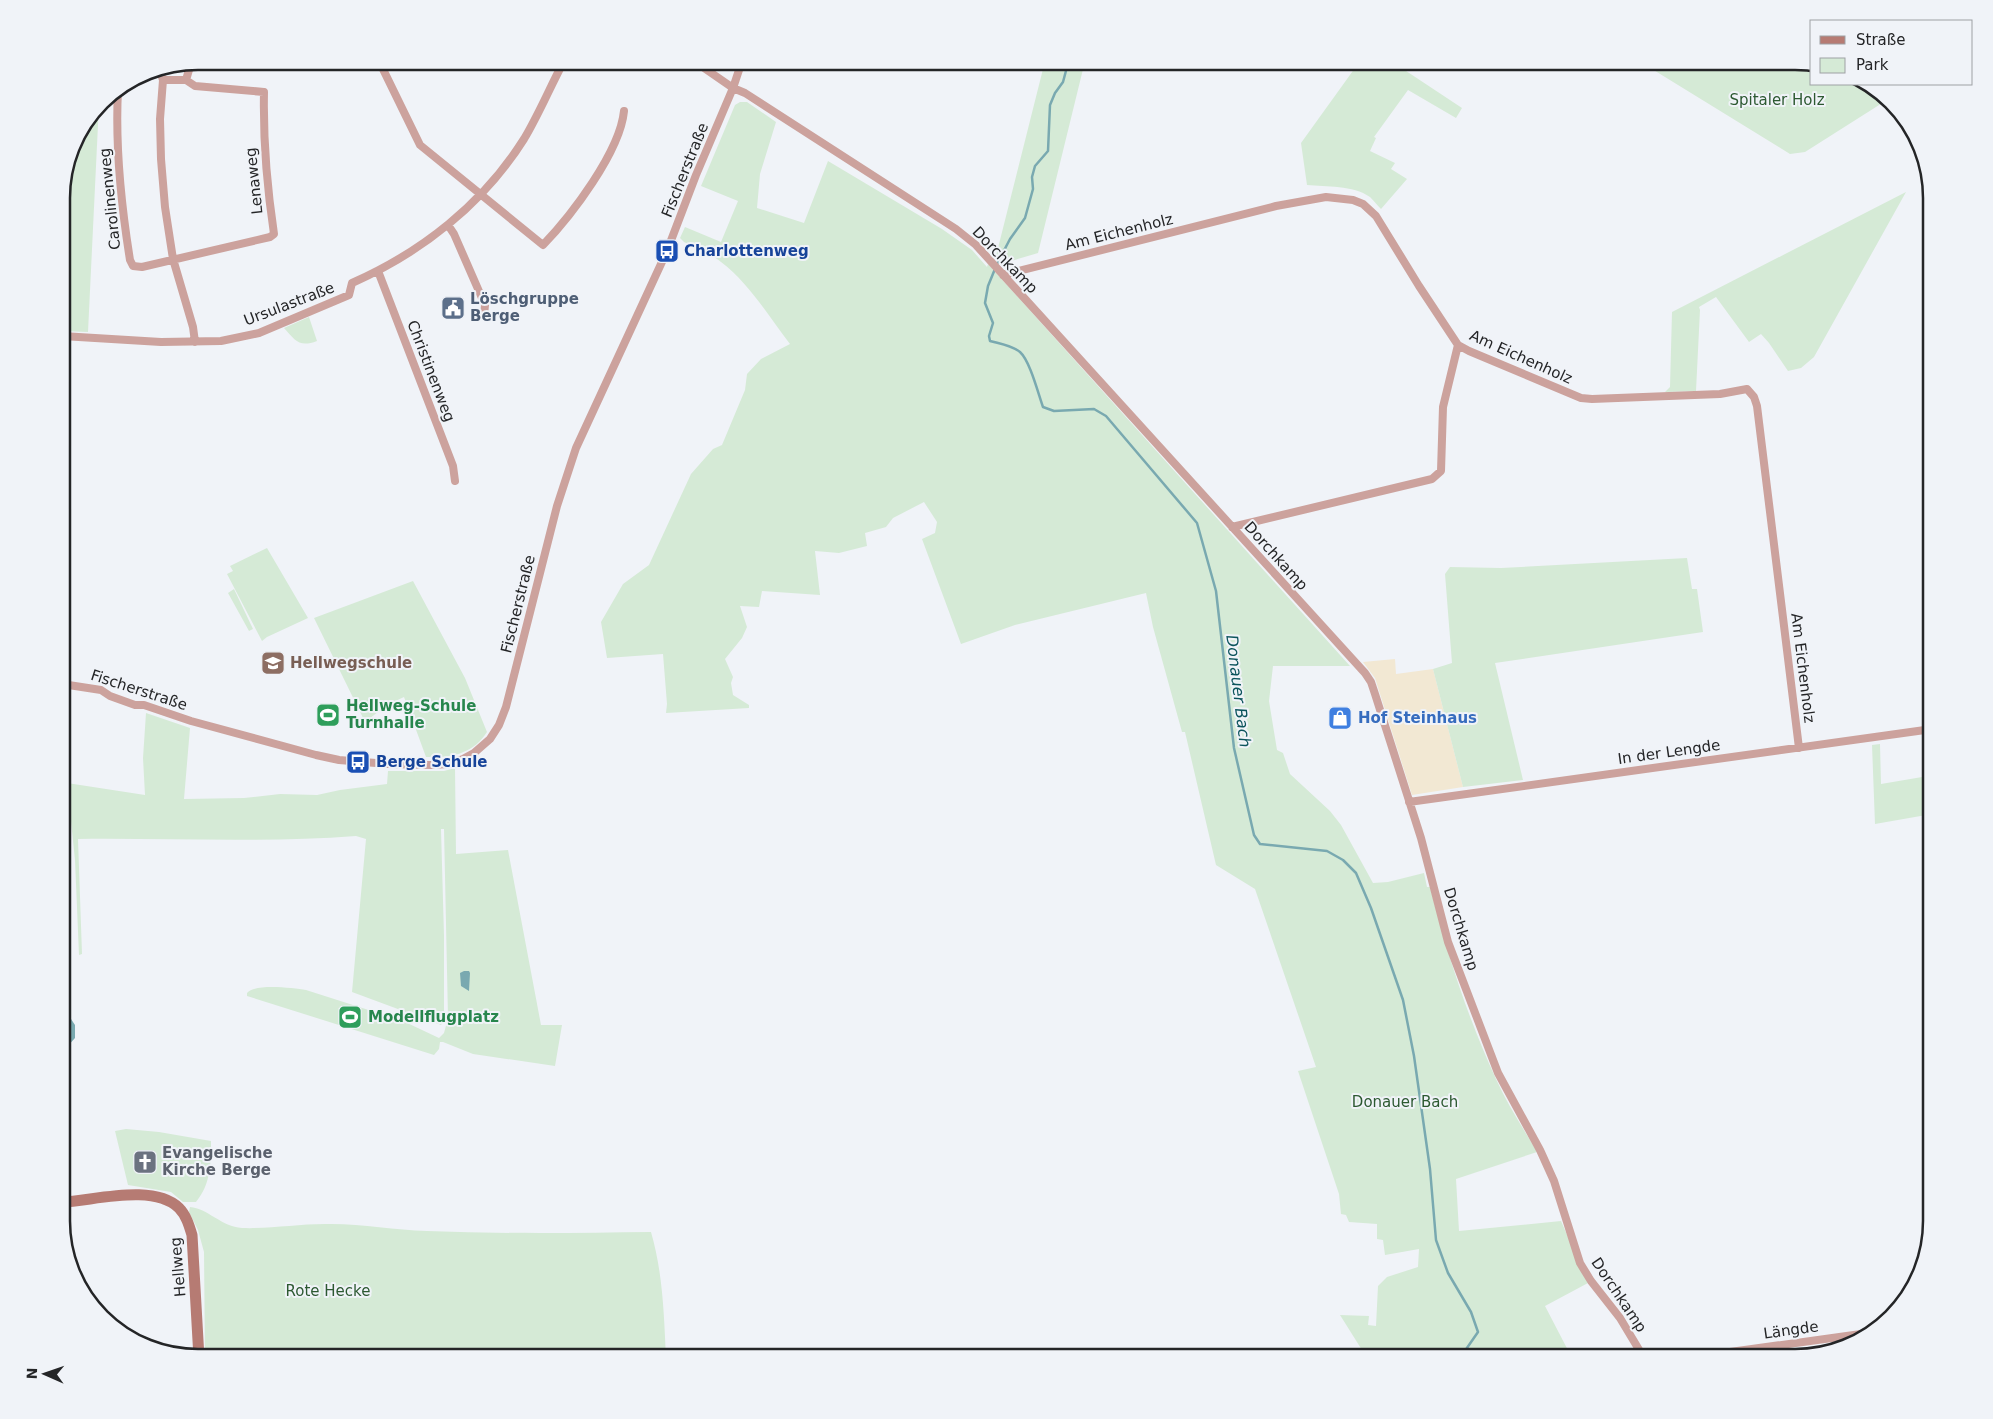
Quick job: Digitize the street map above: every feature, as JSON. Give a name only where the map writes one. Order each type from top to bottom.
[{"type":"street","points":[[382,70],[420,145],[543,245],[557,230],[594,178],[623,125],[624,112]]},
{"type":"street","name":"Ursulastraße","points":[[70,337],[126,341],[221,341],[259,333],[349,295],[352,283],[378,272],[406,255],[448,225],[481,195],[524,139],[560,70]]},
{"type":"street","name":"Dorchkamp","points":[[707,70],[956,229],[976,245],[1277,578],[1357,663],[1371,682],[1421,838],[1448,942],[1498,1073],[1540,1150],[1554,1181],[1580,1263],[1591,1281],[1620,1318],[1639,1349]]},
{"type":"street","name":"Fischerstraße","points":[[70,685],[101,690],[110,696],[135,705],[144,705],[191,721],[276,745],[339,760],[388,764],[449,764],[463,759],[485,744],[499,725],[506,707],[557,506],[576,448],[620,349],[652,285],[739,70]]},
{"type":"street","points":[[186,80],[189,71]]},
{"type":"street","points":[[161,75],[163,80],[160,158],[173,259],[196,342]]},
{"type":"street","name":"Lenaweg","points":[[142,267],[270,237],[274,234],[266,182],[263,135],[264,92],[195,86],[186,80],[163,80]]},
{"type":"street","name":"Carolinenweg","points":[[118,98],[119,183],[123,219],[130,260],[133,266],[142,267]]},
{"type":"street","name":"Am Eichenholz","points":[[998,270],[1276,206],[1314,198],[1338,197],[1363,204],[1376,216],[1458,345],[1581,398],[1720,394],[1744,389],[1752,392],[1757,406],[1799,748]]},
{"type":"street","points":[[448,225],[454,234],[485,305],[484,316]]},
{"type":"street","name":"Christinenweg","points":[[378,272],[453,466],[455,482]]},
{"type":"street","name":"Dorchkamp","points":[[1232,527],[1423,482],[1437,476],[1441,471],[1443,407],[1458,345]]},
{"type":"street","name":"In der Lengde","points":[[1409,802],[1923,730]]},
{"type":"street","name":"Hellweg","points":[[70,1201],[146,1195],[167,1200],[180,1208],[192,1235],[198,1349]]},
{"type":"street","name":"Längde","points":[[1755,1349],[1851,1336]]},
{"type":"shaded area","points":[[1395,659],[1396,674],[1433,669],[1463,787],[1412,795],[1375,678],[1363,662]]},
{"type":"green space","points":[[1043,70],[1083,70],[1038,253],[1008,262],[996,256]]},
{"type":"green space","points":[[1354,70],[1405,70],[1462,108],[1456,118],[1408,90],[1374,137],[1376,138],[1370,151],[1395,163],[1391,169],[1407,179],[1381,209],[1370,197],[1356,190],[1307,185],[1301,143]]},
{"type":"green space","name":"Spitaler Holz","points":[[1654,70],[1810,71],[1810,85],[1855,85],[1882,103],[1805,152],[1790,154]]},
{"type":"green space","points":[[740,102],[747,102],[776,122],[760,174],[757,208],[804,223],[828,161],[942,229],[972,250],[987,267],[988,264],[1350,666],[1273,666],[1269,701],[1277,750],[1283,753],[1290,774],[1330,811],[1341,825],[1373,883],[1388,882],[1424,873],[1427,887],[1430,887],[1458,984],[1476,1032],[1500,1088],[1537,1152],[1456,1179],[1459,1231],[1561,1221],[1588,1283],[1545,1306],[1567,1349],[1361,1349],[1340,1315],[1369,1316],[1368,1325],[1376,1326],[1378,1286],[1387,1277],[1418,1267],[1419,1249],[1385,1255],[1383,1240],[1377,1239],[1377,1224],[1349,1222],[1346,1215],[1341,1214],[1339,1194],[1298,1071],[1316,1067],[1255,889],[1216,865],[1185,732],[1182,732],[1153,627],[1146,593],[1015,625],[961,644],[922,539],[935,533],[937,522],[924,502],[893,518],[886,527],[865,533],[867,546],[839,553],[815,551],[820,595],[762,591],[759,607],[740,606],[747,627],[742,638],[725,659],[733,677],[731,683],[733,695],[749,705],[749,708],[666,713],[663,654],[607,658],[601,622],[623,584],[649,565],[691,474],[713,449],[722,445],[745,390],[747,374],[761,359],[790,344],[750,290],[731,270],[717,259],[684,242],[680,238],[685,227],[721,242],[738,201],[701,186],[735,105]]},
{"type":"green space","points":[[98,118],[88,332],[70,331],[70,190],[74,165],[83,141]]},
{"type":"green space","points":[[1906,192],[1814,357],[1801,368],[1788,371],[1761,334],[1749,342],[1716,297],[1699,307],[1696,391],[1665,392],[1670,387],[1672,312]]},
{"type":"green space","points":[[309,317],[317,341],[306,344],[298,342],[284,328]]},
{"type":"green space","points":[[267,548],[308,618],[262,641],[227,574],[233,571],[230,566]]},
{"type":"green space","points":[[1687,558],[1692,589],[1697,589],[1703,632],[1495,663],[1523,780],[1463,787],[1433,669],[1452,663],[1445,574],[1450,567],[1501,568]]},
{"type":"green space","points":[[413,581],[465,678],[487,732],[468,750],[444,757],[426,757],[404,697],[387,705],[365,722],[314,618]]},
{"type":"green space","points":[[234,589],[253,629],[249,631],[228,593]]},
{"type":"green space","points":[[146,713],[190,728],[184,799],[244,798],[280,794],[317,795],[387,784],[388,771],[444,771],[455,768],[456,854],[508,850],[541,1025],[562,1025],[555,1066],[473,1054],[443,1042],[440,1042],[439,1049],[434,1055],[247,996],[247,993],[251,990],[266,987],[306,990],[403,1021],[439,1038],[444,1033],[448,1018],[444,829],[441,829],[444,1021],[441,1025],[352,992],[366,839],[356,836],[252,840],[78,839],[82,954],[79,955],[70,783],[145,795],[143,758]]},
{"type":"green space","points":[[1880,744],[1881,784],[1923,777],[1923,816],[1875,824],[1872,745]]},
{"type":"green space","points":[[126,1129],[159,1132],[211,1141],[207,1181],[196,1202],[183,1202],[171,1192],[128,1185],[115,1131]]},
{"type":"green space","name":"Rote Hecke","points":[[190,1207],[196,1208],[228,1224],[242,1228],[338,1224],[455,1232],[651,1232],[658,1263],[664,1310],[666,1349],[205,1349],[204,1252],[198,1230],[189,1212]]},
{"type":"water","points":[[469,971],[470,973],[469,991],[461,986],[460,973]]},
{"type":"water","points":[[70,1019],[75,1025],[75,1038],[70,1044]]},
{"type":"waterway","name":"Donauer Bach","points":[[1066,70],[1063,82],[1055,93],[1050,105],[1048,151],[1035,166],[1032,177],[1033,189],[1025,218],[1010,239],[988,286],[985,303],[993,323],[989,336],[990,341],[1013,348],[1024,356],[1043,407],[1054,411],[1094,409],[1106,416],[1197,523],[1216,591],[1234,748],[1254,835],[1260,844],[1327,851],[1343,860],[1356,873],[1371,908],[1403,1000],[1414,1056],[1430,1169],[1436,1240],[1448,1273],[1471,1312],[1478,1332],[1466,1349]]},
{"type":"place","name":"Charlottenweg","points":[[667,251]]},
{"type":"place","name":"Löschgruppe Berge","points":[[453,308]]},
{"type":"place","name":"Hellwegschule","points":[[273,663]]},
{"type":"place","name":"Hellweg-Schule Turnhalle","points":[[328,715]]},
{"type":"place","name":"Hof Steinhaus","points":[[1340,718]]},
{"type":"place","name":"Berge Schule","points":[[358,762]]},
{"type":"place","name":"Modellflugplatz","points":[[350,1017]]},
{"type":"place","name":"Evangelische Kirche Berge","points":[[145,1162]]}]
